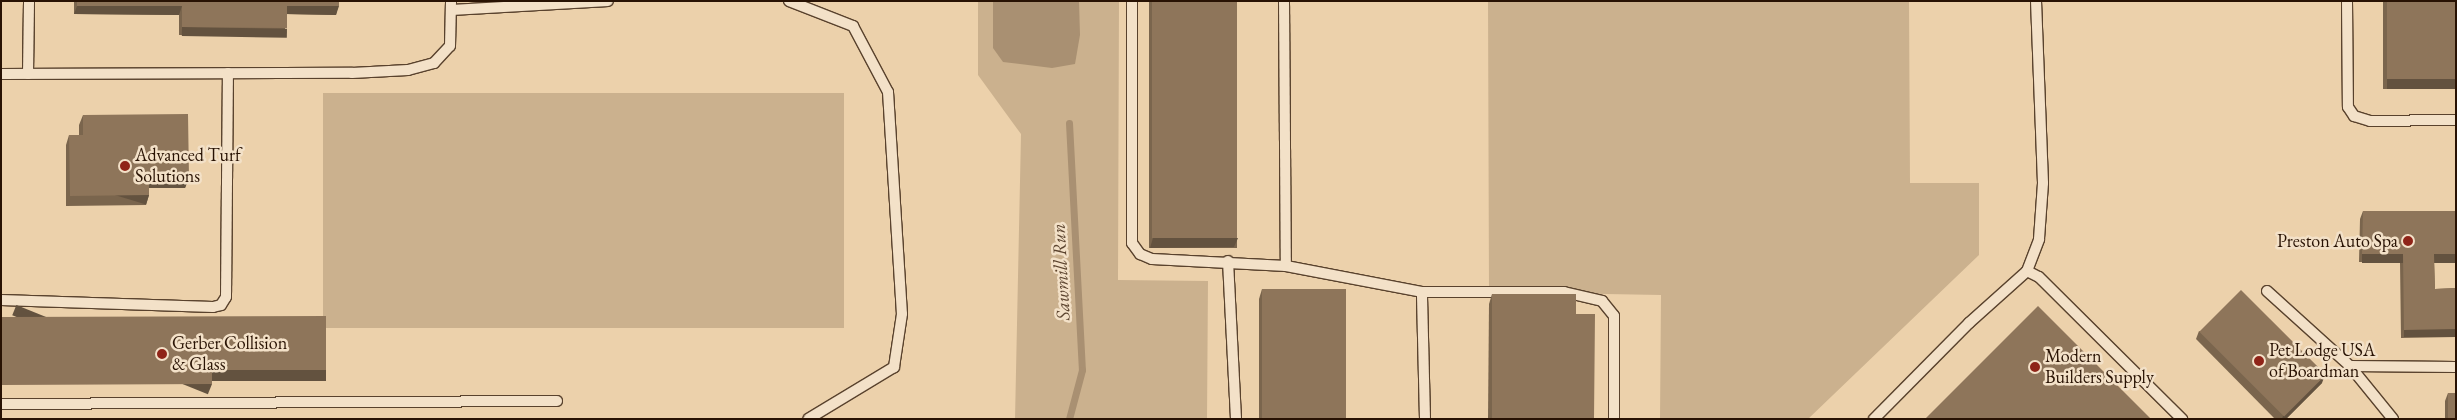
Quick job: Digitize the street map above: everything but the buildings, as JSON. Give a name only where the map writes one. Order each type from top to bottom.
[{"type":"lane","points":[[28,74],[29,1]]},
{"type":"lane","points":[[1,74],[361,72],[408,70],[434,63],[450,46],[451,5],[608,1]]},
{"type":"lane","points":[[790,1],[854,26],[888,92],[902,314],[894,367],[808,419]]},
{"type":"lane","points":[[1132,1],[1132,243],[1140,254],[1152,259],[1228,261],[1286,266],[1422,292],[1564,292],[1602,301],[1614,316],[1614,419]]},
{"type":"lane","points":[[1284,1],[1286,266]]},
{"type":"lane","points":[[1874,419],[1970,323],[2027,271],[2038,239],[2043,183],[2036,1]]},
{"type":"lane","points":[[2347,1],[2348,107],[2354,116],[2370,121],[2456,120]]},
{"type":"lane","points":[[1,300],[213,307],[221,305],[226,297],[228,73]]},
{"type":"lane","points":[[1228,261],[1236,419]]},
{"type":"lane","points":[[2027,271],[2039,277],[2182,419]]},
{"type":"lane","points":[[2267,291],[2350,366],[2393,419]]},
{"type":"lane","points":[[1422,292],[1425,419]]},
{"type":"lane","points":[[2350,366],[2456,367]]},
{"type":"lane","points":[[1,404],[557,401]]},
{"type":"shaded area","points":[[978,1],[1119,1],[1118,280],[1208,281],[1207,419],[1015,419],[1021,134],[978,75]]},
{"type":"shaded area","points":[[993,1],[1079,1],[1080,35],[1075,64],[1052,68],[1003,62],[993,48]]},
{"type":"shaded area","points":[[1488,1],[1909,1],[1910,183],[1979,183],[1979,255],[1808,419],[1660,419],[1661,295],[1489,292]]},
{"type":"shaded area","points":[[323,93],[844,93],[844,328],[323,328]]},
{"type":"waterway","name":"Sawmill Run","points":[[1069,123],[1082,370],[1069,419]]},
{"type":"place","name":"Advanced Turf Solutions","points":[[125,166]]},
{"type":"place","name":"Preston Auto Spa","points":[[2408,241]]},
{"type":"place","name":"Gerber Collision & Glass","points":[[162,354]]},
{"type":"place","name":"Pet Lodge USA of Boardman","points":[[2259,361]]},
{"type":"place","name":"Modern Builders Supply","points":[[2035,367]]}]
